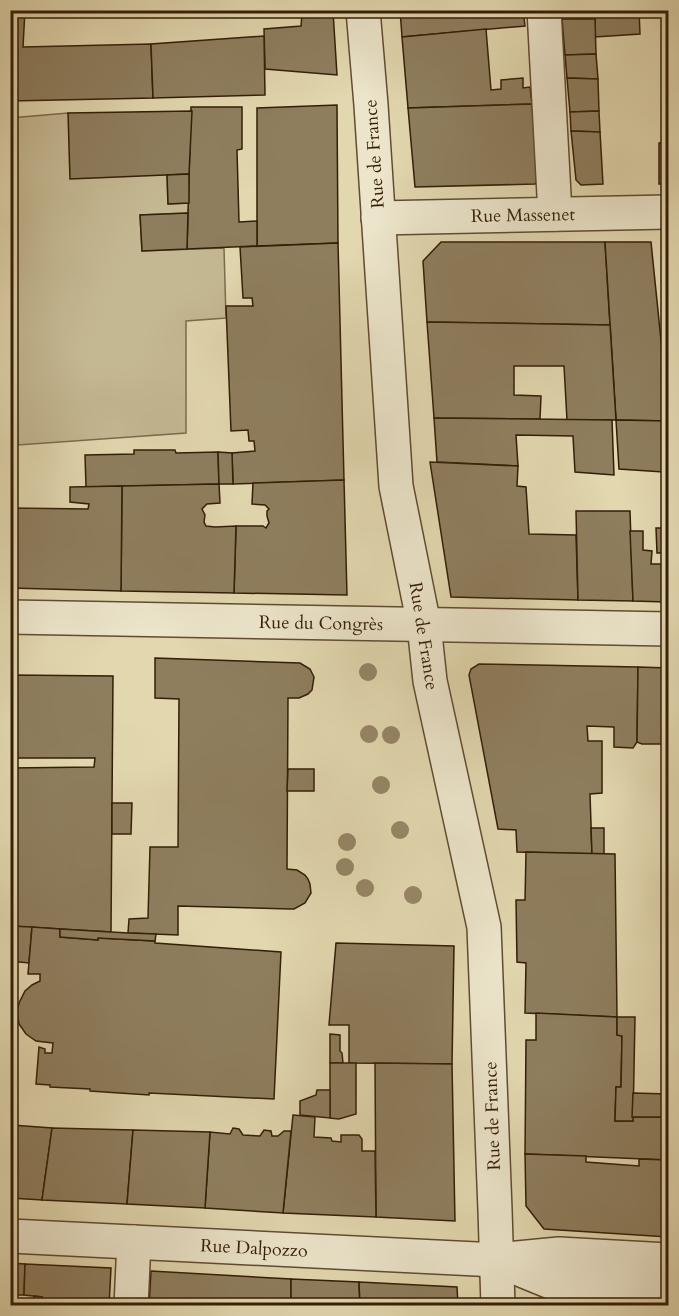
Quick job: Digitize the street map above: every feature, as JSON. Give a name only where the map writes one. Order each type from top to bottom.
[{"type":"street","name":"Rue de France","points":[[363,10],[396,486],[424,625],[430,681],[484,927],[498,1305]]},
{"type":"street","points":[[544,10],[555,214]]},
{"type":"street","name":"Rue Massenet","points":[[378,218],[669,212]]},
{"type":"street","name":"Rue du Congrès","points":[[10,617],[669,628]]},
{"type":"street","name":"Rue Dalpozzo","points":[[10,1236],[497,1260]]},
{"type":"street","points":[[131,1305],[134,1242]]},
{"type":"street","points":[[497,1260],[559,1254],[669,1260]]},
{"type":"street","points":[[497,1260],[558,1285],[669,1291]]},
{"type":"shaded area","points":[[68,113],[167,175],[168,204],[189,203],[188,213],[140,215],[142,251],[224,248],[226,318],[186,321],[186,433],[18,445],[10,333],[10,118]]},
{"type":"building","points":[[10,10],[25,10],[23,47],[151,44],[153,98],[10,101]]},
{"type":"building","points":[[33,10],[135,10],[135,14],[33,17]]},
{"type":"building","points":[[135,10],[239,10],[135,14]]},
{"type":"building","points":[[263,10],[333,10],[333,11],[264,16]]},
{"type":"building","points":[[400,10],[523,10],[525,26],[402,37]]},
{"type":"building","points":[[561,10],[595,10],[595,19],[562,19]]},
{"type":"building","points":[[595,10],[639,10],[640,34],[595,37]]},
{"type":"building","points":[[333,11],[337,75],[265,69],[264,29],[301,26],[302,14]]},
{"type":"building","points":[[562,19],[595,19],[596,54],[565,55]]},
{"type":"building","points":[[486,29],[491,90],[501,89],[501,80],[523,78],[523,88],[530,87],[532,104],[408,108],[402,37]]},
{"type":"building","points":[[264,36],[265,95],[153,98],[151,44]]},
{"type":"building","points":[[596,54],[598,79],[567,78],[565,55]]},
{"type":"building","points":[[668,59],[668,184],[659,184],[659,143],[667,141],[666,99],[662,97],[662,60]]},
{"type":"building","points":[[567,78],[598,79],[599,111],[570,112]]},
{"type":"building","points":[[532,104],[538,179],[535,184],[415,187],[408,108]]},
{"type":"building","points":[[337,105],[338,243],[257,246],[257,108]]},
{"type":"building","points":[[191,107],[242,107],[242,149],[237,150],[239,222],[257,221],[257,246],[187,249]]},
{"type":"building","points":[[192,111],[189,174],[70,179],[68,113]]},
{"type":"building","points":[[599,111],[600,132],[571,131],[570,112]]},
{"type":"building","points":[[571,131],[600,132],[603,184],[581,185],[576,180]]},
{"type":"building","points":[[189,174],[189,203],[168,204],[167,175]]},
{"type":"building","points":[[188,213],[187,249],[142,251],[140,215]]},
{"type":"building","points":[[441,242],[605,242],[610,325],[427,322],[423,261]]},
{"type":"building","points":[[605,242],[651,242],[668,421],[616,420]]},
{"type":"building","points":[[338,243],[344,480],[233,484],[232,453],[255,451],[254,441],[249,441],[248,430],[231,431],[226,306],[253,306],[252,298],[243,298],[240,247]]},
{"type":"building","points":[[427,322],[610,325],[616,420],[567,420],[564,366],[514,366],[514,395],[541,396],[540,419],[434,418]]},
{"type":"building","points":[[434,418],[612,420],[614,475],[575,472],[573,436],[516,435],[518,466],[437,462]]},
{"type":"building","points":[[616,420],[668,421],[668,465],[663,465],[663,472],[619,469]]},
{"type":"building","points":[[134,450],[175,450],[176,453],[218,452],[219,484],[86,487],[85,455],[134,454]]},
{"type":"building","points":[[218,452],[232,453],[233,484],[219,484]]},
{"type":"building","points":[[430,462],[518,466],[517,486],[526,487],[529,534],[576,535],[578,600],[451,597]]},
{"type":"building","points":[[344,480],[347,595],[234,593],[236,526],[266,528],[269,523],[267,511],[269,509],[265,505],[252,504],[253,483]]},
{"type":"building","points":[[664,480],[668,480],[668,602],[666,602],[665,553],[657,553],[656,528],[664,528]]},
{"type":"building","points":[[219,484],[220,503],[207,504],[202,509],[206,526],[236,526],[234,593],[121,591],[122,486]]},
{"type":"building","points":[[122,486],[121,591],[10,588],[10,508],[88,509],[89,504],[70,502],[70,487]]},
{"type":"building","points":[[576,511],[630,511],[633,601],[578,600]]},
{"type":"building","points":[[630,531],[643,531],[643,550],[652,551],[651,564],[665,564],[666,602],[633,601]]},
{"type":"building","points":[[155,658],[300,663],[310,669],[314,677],[312,690],[299,698],[288,698],[287,869],[297,870],[308,879],[311,893],[305,903],[294,909],[178,906],[178,935],[128,933],[129,919],[148,918],[150,847],[178,847],[179,699],[155,698]]},
{"type":"building","points":[[479,664],[638,667],[637,742],[633,748],[614,747],[614,727],[587,726],[588,741],[602,741],[602,793],[590,794],[592,854],[517,852],[516,830],[498,829],[469,675],[471,669]]},
{"type":"building","points":[[638,667],[668,668],[668,744],[637,742]]},
{"type":"building","points":[[10,675],[113,676],[111,932],[10,926],[10,768],[94,767],[95,758],[10,758]]},
{"type":"building","points":[[288,769],[314,769],[314,791],[287,791]]},
{"type":"building","points":[[112,803],[132,803],[131,834],[112,834]]},
{"type":"building","points":[[591,828],[604,828],[604,854],[592,854]]},
{"type":"building","points":[[526,852],[615,854],[617,1017],[525,1013],[526,963],[517,962],[516,900],[525,900]]},
{"type":"building","points":[[10,926],[32,927],[29,963],[10,961]]},
{"type":"building","points":[[32,927],[60,929],[60,937],[155,941],[155,943],[281,952],[274,1099],[149,1093],[149,1095],[36,1084],[39,1047],[45,1049],[45,1053],[52,1053],[53,1043],[36,1041],[26,1034],[19,1024],[17,1012],[19,1003],[25,991],[40,981],[40,974],[28,974]]},
{"type":"building","points":[[60,929],[156,934],[155,941],[98,938],[98,940],[60,937]]},
{"type":"building","points":[[336,943],[454,946],[452,1064],[349,1063],[349,1025],[329,1025]]},
{"type":"building","points":[[536,1013],[617,1017],[617,1035],[622,1036],[621,1087],[616,1087],[615,1121],[633,1121],[632,1117],[668,1117],[668,1160],[525,1154],[526,1040],[536,1040]]},
{"type":"building","points":[[617,1017],[635,1017],[633,1121],[615,1121],[616,1087],[621,1087],[622,1036],[617,1035]]},
{"type":"building","points":[[330,1034],[340,1035],[343,1063],[330,1063]]},
{"type":"building","points":[[330,1063],[356,1063],[356,1114],[339,1119],[330,1118]]},
{"type":"building","points":[[375,1063],[452,1064],[455,1221],[376,1217]]},
{"type":"building","points":[[317,1090],[330,1090],[330,1118],[300,1115],[300,1101],[316,1095]]},
{"type":"building","points":[[633,1093],[668,1094],[668,1117],[632,1117]]},
{"type":"building","points":[[293,1115],[315,1117],[314,1137],[331,1138],[332,1141],[341,1142],[341,1135],[359,1135],[362,1139],[362,1151],[375,1151],[376,1217],[283,1213]]},
{"type":"building","points":[[11,1125],[52,1128],[42,1200],[10,1198]]},
{"type":"building","points":[[52,1128],[133,1130],[127,1204],[42,1200]]},
{"type":"building","points":[[233,1128],[239,1129],[243,1135],[260,1136],[264,1130],[271,1131],[272,1136],[291,1131],[283,1213],[205,1208],[210,1132],[230,1134]]},
{"type":"building","points":[[133,1130],[210,1132],[205,1208],[127,1204]]},
{"type":"building","points":[[525,1154],[586,1156],[586,1162],[639,1166],[639,1159],[668,1160],[668,1237],[544,1229],[526,1206]]},
{"type":"building","points":[[10,1263],[25,1264],[24,1295],[10,1295]]},
{"type":"building","points":[[25,1264],[111,1268],[109,1306],[41,1306],[42,1297],[24,1295]]},
{"type":"building","points":[[151,1271],[291,1279],[291,1306],[149,1306]]},
{"type":"building","points":[[291,1279],[359,1282],[360,1306],[291,1306]]},
{"type":"building","points":[[359,1282],[457,1287],[458,1306],[360,1306]]},
{"type":"building","points":[[34,1296],[42,1297],[41,1306],[34,1306]]}]
